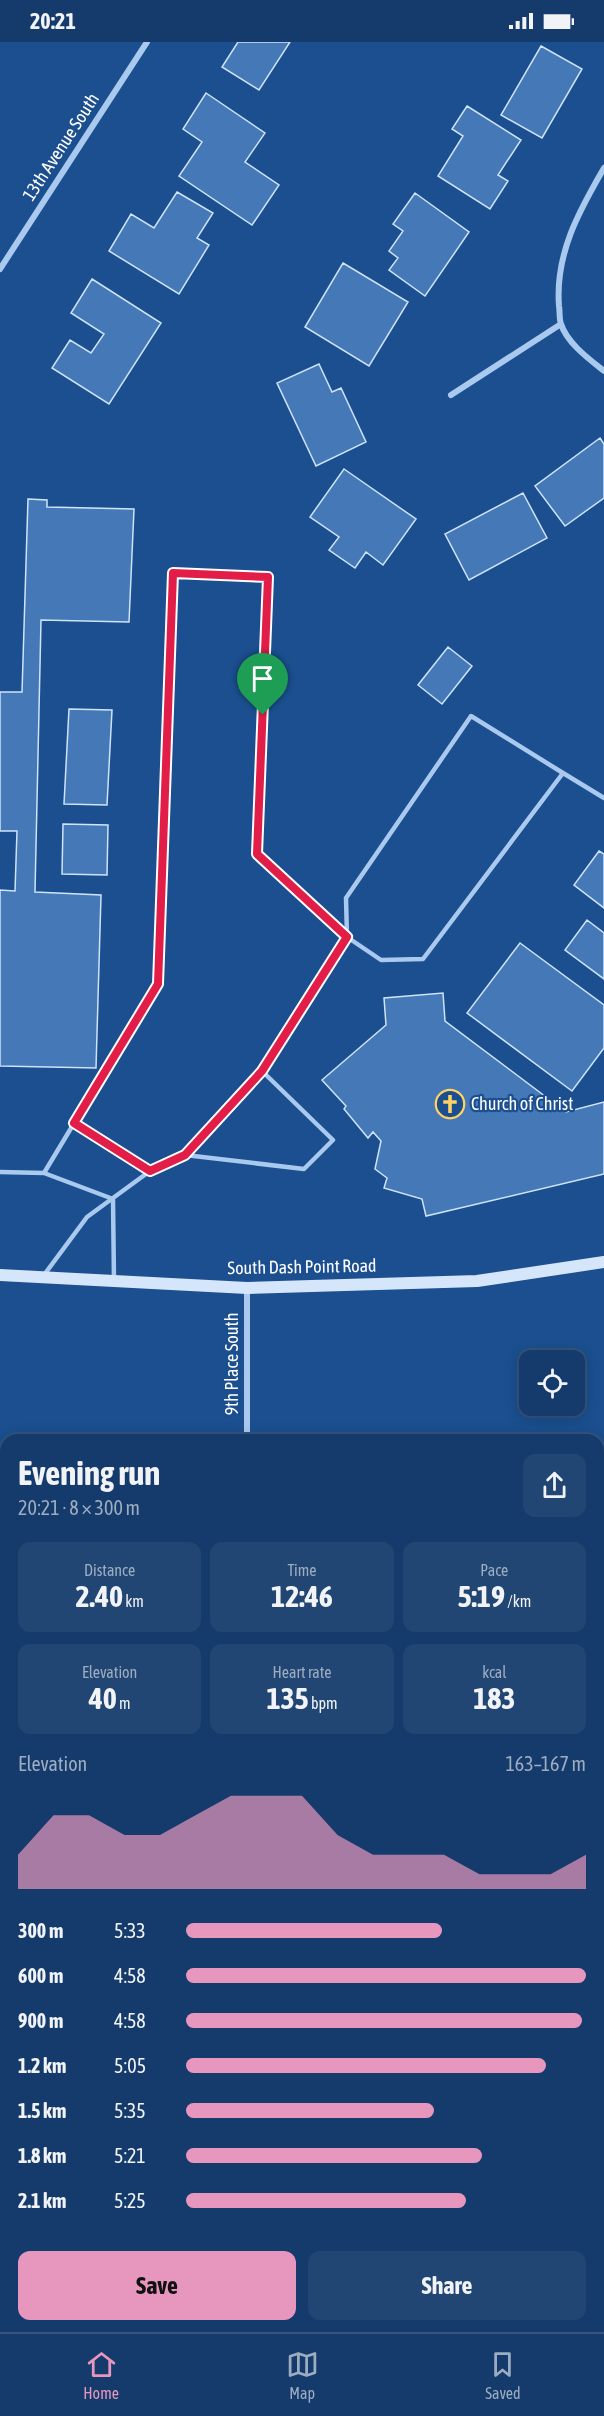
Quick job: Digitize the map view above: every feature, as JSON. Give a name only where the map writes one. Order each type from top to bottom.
[{"type":"main road","name":"South Dash Point Road","points":[[0,1275],[247,1288],[477,1281],[604,1262]]},
{"type":"street","name":"13th Avenue South","points":[[0,269],[147,42]]},
{"type":"street","points":[[604,168],[571,230],[562,260],[558,292],[561,324],[577,348],[604,371]]},
{"type":"street","points":[[451,395],[561,324]]},
{"type":"street","name":"9th Place South","points":[[247,1288],[247,1434]]},
{"type":"lane","points":[[44,1173],[158,984],[173,573],[268,577],[257,854],[347,937],[381,960],[423,959],[563,773]]},
{"type":"lane","points":[[42,1277],[87,1217],[150,1171],[185,1155],[262,1071],[347,937],[346,898],[471,716],[604,798]]},
{"type":"lane","points":[[185,1155],[304,1168],[333,1140],[262,1071]]},
{"type":"lane","points":[[74,1123],[150,1171]]},
{"type":"lane","points":[[0,1172],[44,1173],[113,1199]]},
{"type":"lane","points":[[113,1199],[114,1281]]},
{"type":"building","points":[[238,42],[290,42],[259,90],[222,67]]},
{"type":"building","points":[[541,46],[582,69],[542,138],[501,115]]},
{"type":"building","points":[[206,93],[265,133],[245,162],[279,185],[252,225],[179,176],[202,142],[183,129]]},
{"type":"building","points":[[467,106],[521,140],[498,175],[508,181],[490,209],[438,176],[463,136],[452,129]]},
{"type":"building","points":[[177,192],[213,213],[197,238],[209,245],[179,294],[109,251],[131,214],[154,228]]},
{"type":"building","points":[[415,193],[469,232],[425,296],[389,270],[398,258],[389,251],[403,231],[393,224]]},
{"type":"building","points":[[343,263],[408,302],[369,366],[305,327]]},
{"type":"building","points":[[92,279],[161,323],[109,404],[52,368],[70,340],[91,353],[104,334],[71,313]]},
{"type":"building","points":[[319,364],[332,392],[341,388],[366,442],[316,466],[277,383]]},
{"type":"building","points":[[600,438],[604,444],[604,498],[565,526],[535,486]]},
{"type":"building","points":[[344,469],[416,519],[383,565],[366,552],[355,568],[329,550],[339,537],[310,517]]},
{"type":"building","points":[[523,493],[547,538],[469,580],[445,534]]},
{"type":"building","points":[[28,499],[47,500],[47,507],[134,509],[129,622],[41,620],[35,892],[101,895],[96,1068],[0,1066],[0,890],[15,891],[17,831],[0,831],[0,692],[22,692]]},
{"type":"building","points":[[448,647],[472,666],[442,704],[418,685]]},
{"type":"building","points":[[69,709],[112,710],[107,805],[64,804]]},
{"type":"building","points":[[63,824],[108,825],[107,875],[62,874]]},
{"type":"building","points":[[599,851],[604,854],[604,908],[574,885]]},
{"type":"building","points":[[587,920],[604,933],[604,979],[565,950]]},
{"type":"building","points":[[520,943],[604,1005],[604,1048],[572,1091],[467,1013]]},
{"type":"building","name":"Church of Christ","points":[[443,993],[445,1021],[566,1112],[604,1102],[604,1174],[426,1216],[422,1199],[384,1188],[387,1178],[375,1169],[381,1141],[373,1132],[368,1138],[344,1109],[346,1106],[322,1080],[386,1025],[384,998]]},
{"type":"building","points":[[342,1433],[396,1434],[342,1434]]},
{"type":"place","name":"Church of Christ","points":[[450,1104]]},
{"type":"route","points":[[173,573],[268,577],[263,715],[257,854],[347,937],[262,1071],[185,1155],[150,1171],[74,1123],[158,984],[173,573]]}]
